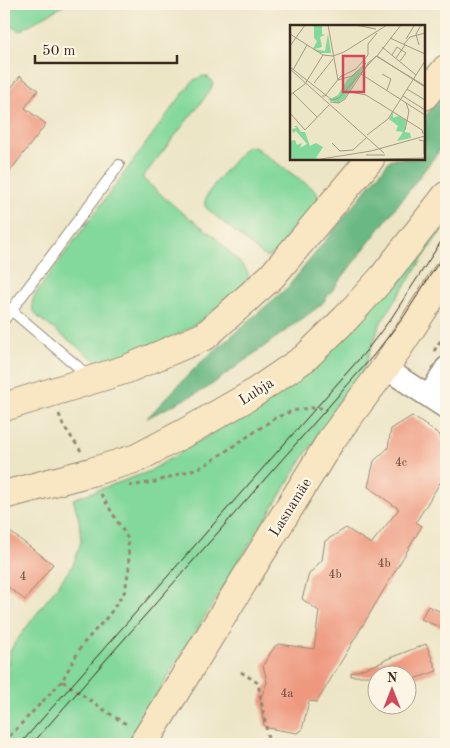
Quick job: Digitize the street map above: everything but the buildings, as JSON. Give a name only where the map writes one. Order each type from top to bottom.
[{"type":"street","points":[[425,95],[446,69]]},
{"type":"street","points":[[4,407],[127,369],[205,336],[272,276],[369,160]]},
{"type":"street","name":"Lubja","points":[[4,495],[136,458],[251,395],[305,358],[346,318],[383,277],[446,196]]},
{"type":"street","name":"Lasnamäe","points":[[136,735],[331,440],[385,368],[446,275]]},
{"type":"street","points":[[428,396],[438,362]]},
{"type":"street","points":[[385,368],[446,408]]},
{"type":"lane","points":[[4,320],[119,166]]},
{"type":"lane","points":[[11,310],[91,380]]},
{"type":"path","points":[[438,362],[446,332]]},
{"type":"path","points":[[54,391],[63,425],[81,452]]},
{"type":"path","points":[[128,486],[155,482],[204,466],[275,418],[292,411],[321,408],[333,412],[346,420]]},
{"type":"path","points":[[4,742],[62,681],[82,645],[109,615],[125,591],[129,568],[128,539],[101,494]]},
{"type":"path","points":[[241,672],[258,683],[268,744]]},
{"type":"path","points":[[62,681],[136,735]]},
{"type":"green space","points":[[5,4],[66,4],[19,31],[5,21]]},
{"type":"green space","points":[[203,76],[208,77],[213,83],[210,91],[142,178],[180,211],[213,235],[246,269],[249,276],[240,290],[197,323],[158,347],[106,365],[99,363],[39,318],[32,307],[34,297],[175,104],[194,80]]},
{"type":"green space","points":[[446,90],[446,142],[321,305],[207,388],[147,418],[198,365],[288,287],[390,160],[425,160],[425,117]]},
{"type":"green space","points":[[249,146],[256,148],[316,191],[319,199],[318,204],[283,245],[269,257],[265,257],[206,208],[205,204],[207,195],[216,182],[245,148]]},
{"type":"green space","points":[[446,208],[446,223],[381,322],[359,381],[305,455],[126,744],[4,744],[4,686],[8,675],[10,652],[73,565],[81,542],[79,519],[73,499],[148,472],[229,423]]},
{"type":"tram line","points":[[20,744],[366,351],[392,317],[446,234]]},
{"type":"tram line","points":[[32,744],[373,356],[403,318],[446,251]]}]
